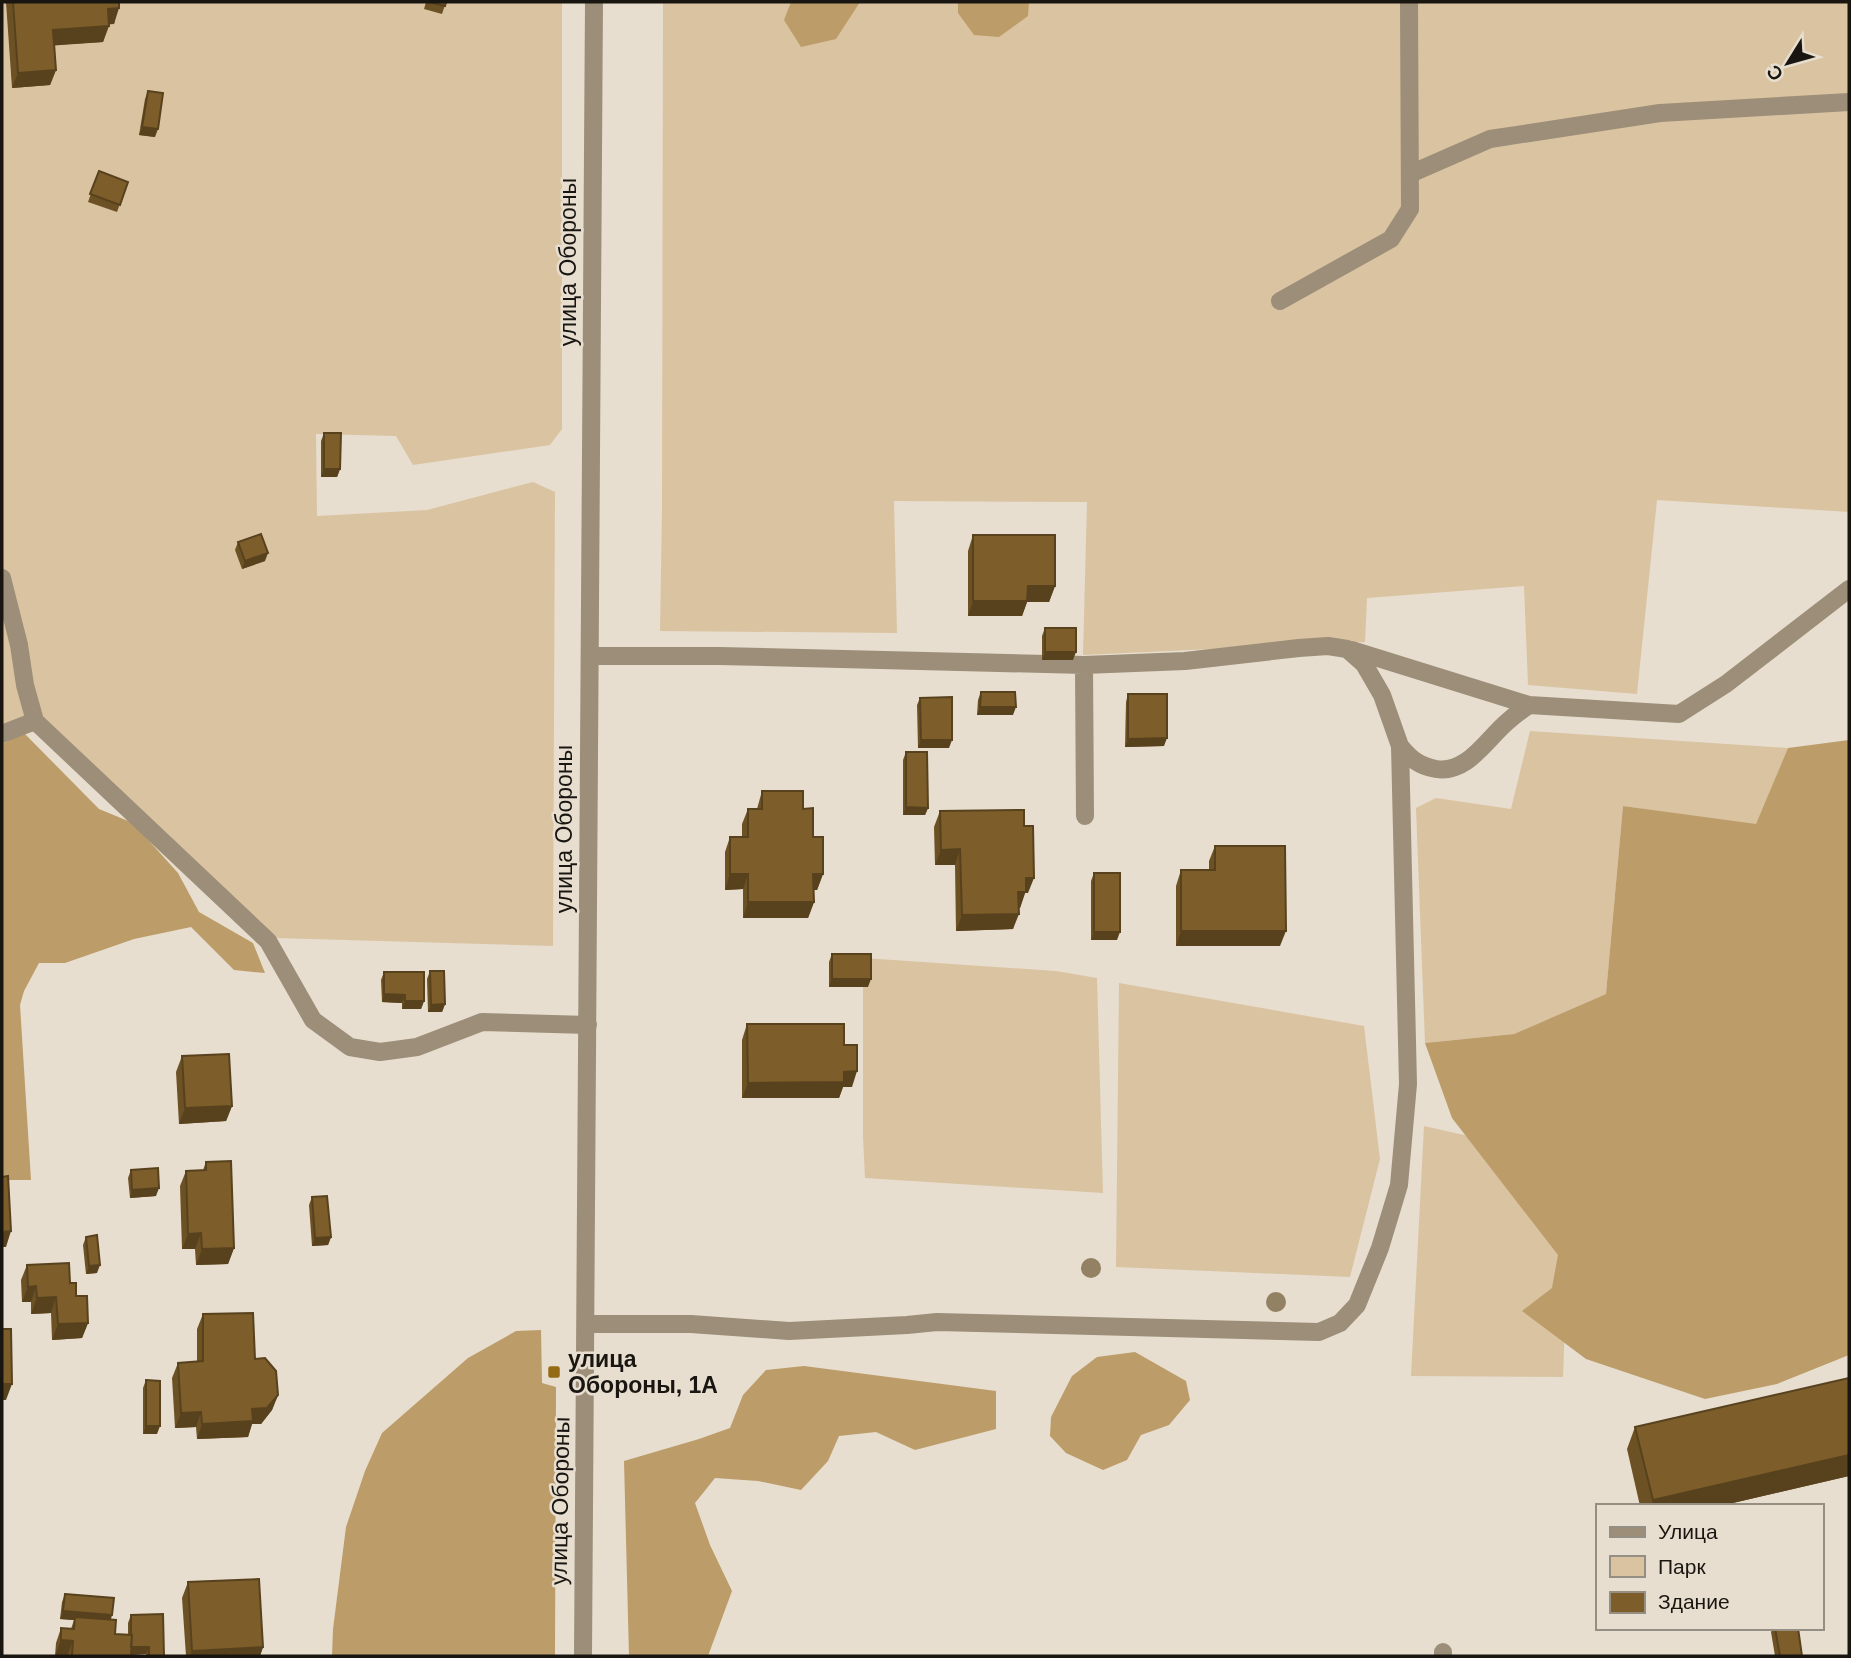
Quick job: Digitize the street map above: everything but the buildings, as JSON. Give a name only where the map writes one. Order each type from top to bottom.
[{"type":"street","name":"улица Обороны","points":[[583,1656],[594,2]]},
{"type":"street","points":[[1280,301],[1391,239],[1410,209],[1409,2]]},
{"type":"street","points":[[1410,174],[1490,139],[1660,113],[1849,102]]},
{"type":"street","points":[[2,579],[19,645],[25,685],[36,721],[268,940],[313,1020],[350,1047],[380,1052],[417,1047],[482,1023],[587,1025]]},
{"type":"street","points":[[590,656],[719,656],[1084,665],[1185,662],[1328,646],[1348,649],[1529,705],[1679,714],[1726,684],[1849,589]]},
{"type":"street","points":[[586,1324],[691,1324],[789,1331],[937,1322],[1319,1332],[1340,1323],[1357,1305],[1380,1248],[1399,1185],[1408,1084],[1400,746],[1382,695],[1364,664],[1348,649]]},
{"type":"street","points":[[1084,665],[1085,816]]},
{"type":"street","points":[[1400,746],[1411,759],[1424,767],[1443,770],[1456,768],[1468,760],[1507,721],[1529,705]]},
{"type":"street","points":[[2,734],[36,721]]},
{"type":"green space","points":[[2,2],[562,2],[562,429],[550,445],[413,465],[396,436],[316,434],[317,516],[427,510],[533,482],[555,492],[553,946],[276,938],[57,730],[24,733],[2,744]]},
{"type":"green space","points":[[663,2],[1849,2],[1849,512],[1657,500],[1637,694],[1528,685],[1524,586],[1367,598],[1365,642],[1083,655],[1087,502],[894,501],[897,633],[660,631]]},
{"type":"green space","points":[[1530,731],[1788,748],[1756,825],[1623,806],[1606,994],[1514,1034],[1425,1043],[1416,808],[1436,798],[1511,809]]},
{"type":"green space","points":[[863,958],[1056,971],[1097,978],[1103,1193],[865,1178]]},
{"type":"green space","points":[[1119,983],[1364,1026],[1380,1159],[1350,1277],[1116,1267]]},
{"type":"green space","points":[[1424,1126],[1571,1159],[1563,1377],[1411,1376]]},
{"type":"shaded area","points":[[791,2],[860,2],[836,39],[801,47],[784,20]]},
{"type":"shaded area","points":[[958,2],[1029,2],[1028,16],[999,37],[974,35],[958,13]]},
{"type":"shaded area","points":[[24,733],[99,809],[133,823],[178,873],[199,912],[253,943],[265,973],[234,970],[191,927],[134,939],[65,963],[39,963],[24,991],[20,1005],[31,1180],[2,1180],[2,744]]},
{"type":"shaded area","points":[[1849,740],[1849,1355],[1777,1384],[1705,1399],[1586,1359],[1522,1311],[1552,1288],[1558,1255],[1452,1118],[1425,1043],[1514,1034],[1606,994],[1623,806],[1756,824],[1788,748]]},
{"type":"shaded area","points":[[541,1330],[542,1383],[556,1387],[555,1656],[332,1656],[346,1527],[365,1471],[382,1433],[468,1358],[516,1331]]},
{"type":"shaded area","points":[[1135,1352],[1186,1381],[1190,1400],[1169,1425],[1141,1435],[1127,1460],[1103,1470],[1066,1453],[1050,1436],[1051,1417],[1072,1376],[1097,1357]]},
{"type":"shaded area","points":[[804,1366],[996,1391],[996,1429],[915,1450],[876,1432],[839,1436],[828,1461],[801,1490],[758,1481],[715,1478],[695,1503],[710,1545],[732,1591],[708,1656],[629,1656],[624,1461],[730,1428],[743,1395],[766,1370]]},
{"type":"place","name":"улица Обороны, 1А","points":[[554,1372]]}]
